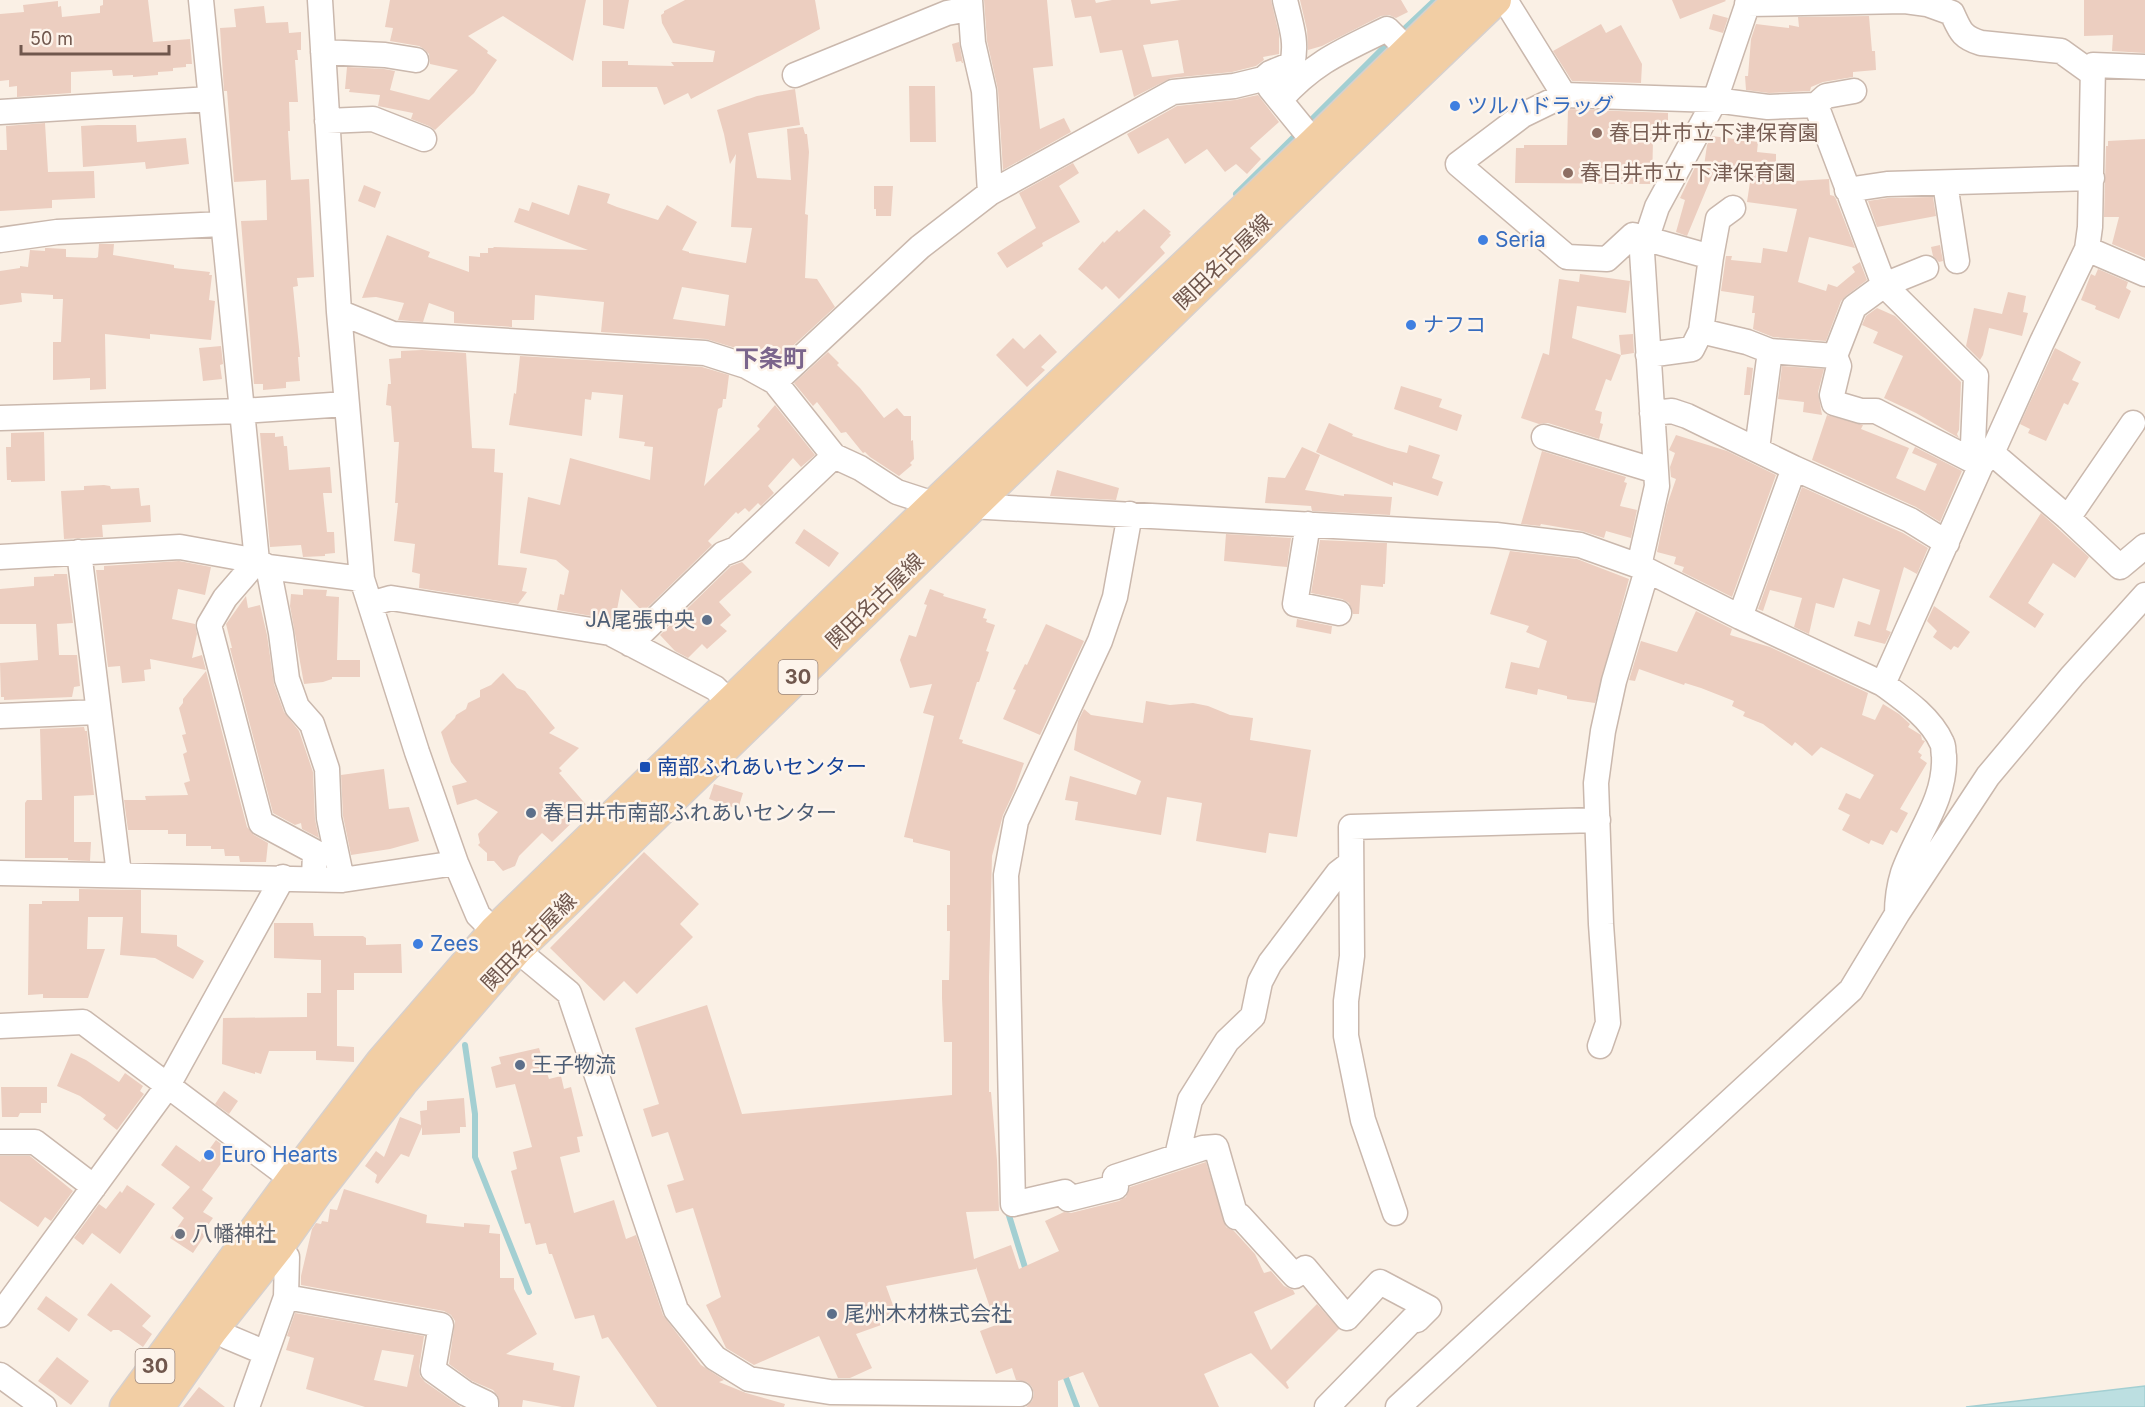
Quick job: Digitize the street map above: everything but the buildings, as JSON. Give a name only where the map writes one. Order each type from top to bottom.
[{"type":"main road","name":"関田名古屋線","points":[[125,1407],[381,1062],[494,931],[934,504],[1314,142],[1459,0]]},
{"type":"main road","name":"関田名古屋線","points":[[159,1407],[212,1331],[277,1250],[318,1191],[402,1083],[517,950],[1312,176],[1496,0]]},
{"type":"street","points":[[201,0],[242,411],[262,564],[287,679],[297,707],[312,724],[327,769],[328,818],[342,880]]},
{"type":"street","points":[[320,0],[339,312],[362,579],[417,752],[456,863],[478,915],[568,993],[676,1310],[716,1358],[749,1379],[830,1392],[1020,1394]]},
{"type":"street","points":[[1280,100],[1295,72],[1295,38],[1285,0]]},
{"type":"street","points":[[1505,0],[1564,95]]},
{"type":"street","points":[[1600,1046],[1608,1023],[1601,924],[1596,783],[1603,731],[1643,568],[1657,486],[1642,252],[1657,207],[1715,100],[1748,2],[1905,1],[1927,4],[1962,16],[1962,33],[1969,39],[1981,43],[2061,51],[2093,74]]},
{"type":"street","points":[[795,75],[970,5],[973,43],[984,91],[990,193]]},
{"type":"street","points":[[774,382],[920,247],[990,193],[1173,92],[1234,86],[1263,79],[1270,73],[1295,72],[1387,29],[1408,50]]},
{"type":"street","points":[[323,52],[386,55],[416,60]]},
{"type":"street","points":[[1883,684],[1983,460],[2087,249],[2092,178],[2093,65],[2145,67]]},
{"type":"street","points":[[1263,79],[1314,142]]},
{"type":"street","points":[[1711,257],[1633,236],[1607,259],[1568,257],[1458,164],[1523,115],[1564,95],[1715,100],[1768,107],[1816,105],[1826,96],[1854,91]]},
{"type":"street","points":[[0,112],[210,99]]},
{"type":"street","points":[[1816,105],[1846,190],[1884,285],[1977,376],[1973,444],[1983,460]]},
{"type":"street","points":[[327,121],[373,119],[424,139]]},
{"type":"street","points":[[1846,190],[1887,184],[2092,178]]},
{"type":"street","points":[[1946,183],[1957,261]]},
{"type":"street","points":[[1648,355],[1692,349],[1701,331],[1718,219],[1733,208]]},
{"type":"street","points":[[0,240],[57,231],[222,224]]},
{"type":"street","points":[[2087,249],[2145,274]]},
{"type":"street","points":[[1926,268],[1884,285],[1854,307],[1836,356],[1839,366],[1832,396],[1834,403],[1861,411],[1876,411],[1983,460],[2068,518],[2120,567],[2145,546]]},
{"type":"street","points":[[339,312],[393,334],[705,353],[746,366],[774,382],[834,456],[860,468],[897,492],[934,504],[1496,535],[1580,545],[1643,568],[1740,617],[1883,684],[1905,700],[1929,723],[1943,744],[1944,771],[1940,792],[1904,872],[1897,898],[1898,914]]},
{"type":"street","points":[[1701,331],[1747,342],[1770,351],[1836,356]]},
{"type":"street","points":[[1757,449],[1770,351]]},
{"type":"street","points":[[0,418],[242,411],[346,404]]},
{"type":"street","points":[[1652,413],[1672,411],[1687,416],[1794,468],[1910,520],[1947,543]]},
{"type":"street","points":[[2068,518],[2133,423]]},
{"type":"street","points":[[1544,437],[1656,471]]},
{"type":"street","points":[[630,644],[723,554],[736,549],[834,456]]},
{"type":"street","points":[[1740,617],[1794,468]]},
{"type":"street","points":[[1130,514],[1115,597],[1100,641],[1016,821],[1011,844],[1006,875],[1013,1204],[1065,1192],[1068,1199],[1116,1187],[1115,1177],[1177,1155],[1216,1147],[1236,1217],[1240,1216],[1295,1276],[1305,1268],[1347,1318],[1380,1282],[1430,1308],[1417,1320],[1414,1318],[1327,1407]]},
{"type":"street","points":[[1308,524],[1295,604],[1339,613]]},
{"type":"street","points":[[0,557],[180,547],[262,564],[362,579]]},
{"type":"street","points":[[79,552],[119,874]]},
{"type":"street","points":[[262,564],[225,598],[209,625],[261,823],[315,852],[314,879]]},
{"type":"street","points":[[1398,1407],[1851,990],[1988,776],[2072,676],[2145,595]]},
{"type":"street","points":[[370,604],[391,598],[610,633],[716,688],[730,703]]},
{"type":"street","points":[[0,716],[98,712]]},
{"type":"street","points":[[1395,1213],[1363,1120],[1346,1036],[1346,1001],[1352,956],[1351,827],[1598,820]]},
{"type":"street","points":[[0,873],[342,880],[456,863]]},
{"type":"street","points":[[1177,1155],[1190,1100],[1227,1041],[1253,1016],[1260,982],[1270,963],[1338,873],[1351,863]]},
{"type":"street","points":[[0,1315],[167,1086],[283,877]]},
{"type":"street","points":[[0,1026],[83,1022],[292,1179]]},
{"type":"street","points":[[0,1142],[35,1142],[94,1187]]},
{"type":"street","points":[[247,1407],[286,1297],[287,1257],[277,1250]]},
{"type":"street","points":[[286,1297],[441,1325],[433,1370],[465,1393],[486,1403],[486,1407]]},
{"type":"street","points":[[228,1337],[266,1353]]},
{"type":"street","points":[[0,1375],[44,1407]]},
{"type":"water","points":[[2145,1386],[2145,1407],[1966,1407]]},
{"type":"waterway","points":[[1398,35],[1435,0]]},
{"type":"waterway","points":[[1306,125],[1390,41]]},
{"type":"waterway","points":[[1236,194],[1299,132]]},
{"type":"waterway","points":[[465,1045],[475,1114],[475,1157],[529,1292]]},
{"type":"waterway","points":[[1007,1209],[1027,1274]]},
{"type":"waterway","points":[[1063,1370],[1077,1407]]},
{"type":"place","name":"ツルハドラッグ","points":[[1455,106]]},
{"type":"place","name":"春日井市立下津保育園","points":[[1597,133]]},
{"type":"place","name":"春日井市立 下津保育園","points":[[1568,173]]},
{"type":"place","name":"Seria","points":[[1483,240]]},
{"type":"place","name":"ナフコ","points":[[1411,325]]},
{"type":"place","name":"JA尾張中央","points":[[707,620]]},
{"type":"place","name":"南部ふれあいセンター","points":[[645,767]]},
{"type":"place","name":"春日井市南部ふれあいセンター","points":[[531,813]]},
{"type":"place","name":"Zees","points":[[418,944]]},
{"type":"place","name":"王子物流","points":[[520,1065]]},
{"type":"place","name":"Euro Hearts","points":[[209,1155]]},
{"type":"place","name":"八幡神社","points":[[180,1234]]},
{"type":"place","name":"尾州木材株式会社","points":[[832,1314]]},
{"type":"district","name":"下条町","points":[[771,359]]}]
